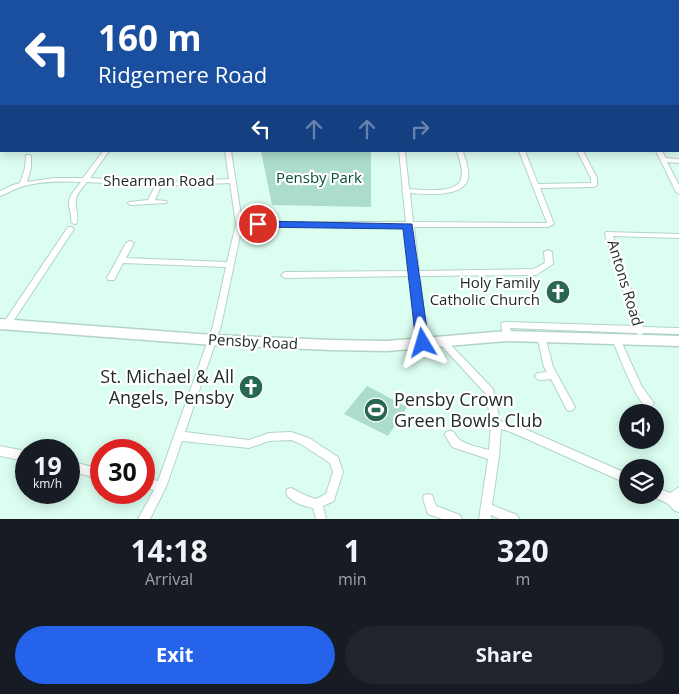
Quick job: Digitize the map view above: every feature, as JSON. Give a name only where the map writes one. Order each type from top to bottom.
[{"type":"main road","name":"Pensby Road","points":[[3,324],[213,340],[386,346],[507,336],[540,336],[566,332],[616,339],[641,334],[679,341]]},
{"type":"street","points":[[3,324],[72,226],[76,218],[71,206],[73,198],[105,152]]},
{"type":"street","points":[[144,519],[162,487],[213,340],[239,224],[228,152]]},
{"type":"street","points":[[402,152],[408,226],[423,343]]},
{"type":"street","points":[[405,191],[444,192],[455,190],[463,185],[466,178],[460,152]]},
{"type":"street","points":[[239,224],[548,226],[551,224],[522,152]]},
{"type":"street","points":[[535,186],[594,185],[594,178],[581,152]]},
{"type":"street","points":[[659,152],[679,192]]},
{"type":"street","points":[[23,183],[28,168],[28,156]]},
{"type":"street","points":[[663,160],[679,161]]},
{"type":"street","name":"Shearman Road","points":[[0,194],[23,183],[50,180],[159,184],[233,180]]},
{"type":"street","points":[[151,201],[159,184]]},
{"type":"street","points":[[132,204],[151,201],[164,202]]},
{"type":"street","name":"Antons Road","points":[[641,334],[608,234],[679,236]]},
{"type":"street","points":[[111,278],[130,242]]},
{"type":"street","points":[[285,275],[415,275],[536,272],[549,264],[548,252]]},
{"type":"street","points":[[121,260],[230,265]]},
{"type":"street","name":"Pensby Road","points":[[507,336],[505,325],[566,332],[641,334],[679,331]]},
{"type":"street","points":[[540,336],[553,374],[570,406]]},
{"type":"street","points":[[616,339],[638,389],[649,403]]},
{"type":"street","points":[[443,342],[490,392],[496,424],[494,456],[486,513],[512,519]]},
{"type":"street","points":[[540,376],[553,374]]},
{"type":"street","points":[[496,424],[513,428],[619,475]]},
{"type":"street","points":[[180,436],[249,444],[269,437],[291,436],[305,441],[334,460],[338,472],[330,496],[317,504],[305,501],[291,493]]},
{"type":"street","points":[[451,442],[494,456]]},
{"type":"street","points":[[0,451],[15,454]]},
{"type":"street","points":[[155,485],[162,487]]},
{"type":"street","points":[[664,495],[676,499]]},
{"type":"street","points":[[317,504],[321,518]]},
{"type":"street","points":[[428,508],[456,519]]},
{"type":"green space","name":"Pensby Park","points":[[261,152],[371,152],[371,207],[272,205]]},
{"type":"green space","name":"Pensby Crown Green Bowls Club","points":[[367,386],[407,407],[388,436],[344,414]]},
{"type":"place","name":"Holy Family Catholic Church","points":[[558,292]]},
{"type":"place","name":"St. Michael & All Angels, Pensby","points":[[251,387]]},
{"type":"place","name":"Pensby Crown Green Bowls Club","points":[[376,410]]},
{"type":"route","points":[[258,224],[408,226],[423,343]]}]
